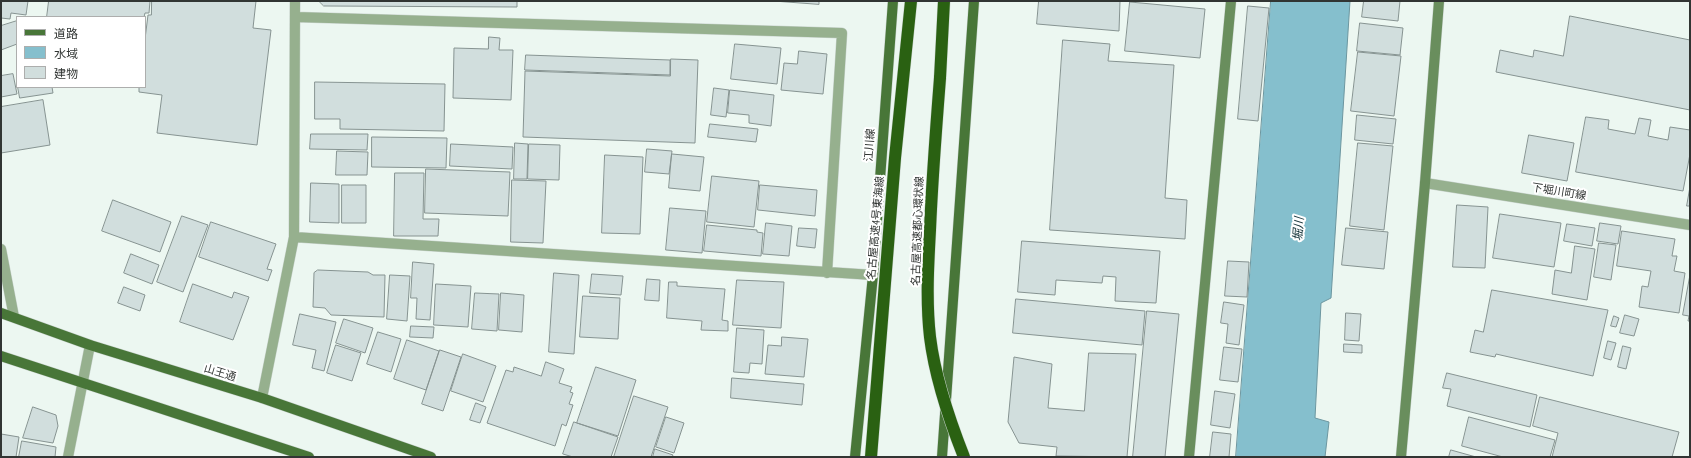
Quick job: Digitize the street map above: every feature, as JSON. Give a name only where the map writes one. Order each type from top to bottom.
[{"type":"highway","name":"名古屋高速4号東海線","points":[[871,457],[895,158],[911,1]]},
{"type":"highway","name":"名古屋高速都心環状線","points":[[944,1],[930,221],[928,304],[930,337],[934,363],[950,421],[964,457]]},
{"type":"main road","name":"江川線","points":[[855,457],[873,275],[893,1]]},
{"type":"main road","points":[[942,457],[974,1]]},
{"type":"main road","name":"山王通","points":[[1,313],[90,345],[262,398],[431,457]]},
{"type":"main road","points":[[1,356],[82,384],[309,457]]},
{"type":"street","points":[[262,398],[294,237],[295,1]]},
{"type":"street","points":[[1189,457],[1231,1]]},
{"type":"street","points":[[1400,457],[1425,183],[1439,1]]},
{"type":"street","points":[[295,17],[842,33],[827,273]]},
{"type":"street","name":"下堀川町線","points":[[1425,183],[1690,225]]},
{"type":"street","points":[[294,237],[873,275]]},
{"type":"street","points":[[1,249],[14,317]]},
{"type":"street","points":[[68,457],[90,345]]},
{"type":"water","name":"堀川","points":[[1271,1],[1350,1],[1331,298],[1321,303],[1315,418],[1329,422],[1325,457],[1236,457]]},
{"type":"building","points":[[1,1],[28,1],[26,15],[11,13],[10,19],[1,18]]},
{"type":"building","points":[[49,1],[150,1],[149,13],[145,13],[144,16],[47,16]]},
{"type":"building","points":[[152,1],[256,1],[253,28],[271,30],[257,145],[157,133],[162,95],[139,92],[139,88],[146,88],[146,31],[148,15],[151,15]]},
{"type":"building","points":[[319,1],[517,1],[517,7],[324,6]]},
{"type":"building","points":[[774,1],[819,1],[819,4]]},
{"type":"building","points":[[1039,1],[1120,1],[1119,31],[1037,24]]},
{"type":"building","points":[[1364,1],[1400,1],[1398,21],[1362,17]]},
{"type":"building","points":[[1130,2],[1205,9],[1200,58],[1125,51]]},
{"type":"building","points":[[1248,6],[1269,8],[1258,121],[1238,119]]},
{"type":"building","points":[[1570,16],[1690,40],[1690,110],[1496,72],[1500,50],[1533,57],[1534,50],[1563,56]]},
{"type":"building","points":[[16,21],[16,44],[1,50],[1,26]]},
{"type":"building","points":[[1360,23],[1403,28],[1400,55],[1357,51]]},
{"type":"building","points":[[489,37],[500,38],[499,50],[513,50],[511,100],[453,98],[454,48],[488,49]]},
{"type":"building","points":[[1063,40],[1110,44],[1108,61],[1174,65],[1165,198],[1187,200],[1185,239],[1050,230]]},
{"type":"building","points":[[735,44],[781,48],[777,84],[731,79]]},
{"type":"building","points":[[799,51],[827,54],[823,94],[781,90],[784,63],[797,64]]},
{"type":"building","points":[[1358,52],[1401,56],[1394,116],[1351,111]]},
{"type":"building","points":[[526,55],[670,60],[670,75],[525,70]]},
{"type":"building","points":[[671,59],[698,60],[695,143],[523,137],[525,71],[670,76]]},
{"type":"building","points":[[13,74],[17,94],[1,97],[1,76]]},
{"type":"building","points":[[315,82],[445,84],[444,131],[340,129],[340,119],[315,119]]},
{"type":"building","points":[[18,88],[52,88],[53,93],[20,98]]},
{"type":"building","points":[[714,88],[729,90],[726,117],[711,115]]},
{"type":"building","points":[[730,90],[774,95],[771,126],[749,123],[749,115],[728,113]]},
{"type":"building","points":[[43,100],[50,145],[1,153],[1,107]]},
{"type":"building","points":[[1357,115],[1396,119],[1393,144],[1355,140]]},
{"type":"building","points":[[1586,117],[1609,120],[1608,129],[1635,134],[1639,118],[1651,120],[1648,136],[1668,140],[1670,127],[1690,130],[1690,154],[1683,191],[1576,172]]},
{"type":"building","points":[[710,124],[758,129],[756,142],[708,137]]},
{"type":"building","points":[[311,134],[368,134],[367,150],[310,149]]},
{"type":"building","points":[[1529,135],[1574,143],[1567,181],[1522,173]]},
{"type":"building","points":[[372,137],[447,138],[446,168],[372,167]]},
{"type":"building","points":[[515,143],[528,144],[527,179],[514,179]]},
{"type":"building","points":[[1358,143],[1393,146],[1384,230],[1350,226]]},
{"type":"building","points":[[451,144],[513,147],[512,169],[450,166]]},
{"type":"building","points":[[529,144],[560,145],[559,180],[528,179]]},
{"type":"building","points":[[647,149],[672,151],[669,174],[645,172]]},
{"type":"building","points":[[337,151],[368,152],[367,175],[336,175]]},
{"type":"building","points":[[672,154],[704,157],[700,191],[669,188]]},
{"type":"building","points":[[605,155],[643,157],[640,234],[602,233]]},
{"type":"building","points":[[426,169],[510,172],[508,216],[425,213]]},
{"type":"building","points":[[395,173],[424,173],[423,219],[439,219],[438,236],[394,236]]},
{"type":"building","points":[[712,176],[759,181],[754,227],[707,222]]},
{"type":"building","points":[[512,180],[546,181],[543,243],[511,242]]},
{"type":"building","points":[[311,183],[339,184],[339,223],[310,222]]},
{"type":"building","points":[[342,185],[366,185],[366,223],[342,223]]},
{"type":"building","points":[[760,185],[817,190],[815,216],[758,210]]},
{"type":"building","points":[[1690,187],[1690,206],[1687,206]]},
{"type":"building","points":[[113,200],[171,222],[160,252],[102,231]]},
{"type":"building","points":[[1457,205],[1488,207],[1485,268],[1453,267]]},
{"type":"building","points":[[670,208],[706,211],[702,253],[666,250]]},
{"type":"building","points":[[1500,214],[1561,223],[1554,267],[1493,258]]},
{"type":"building","points":[[182,216],[208,225],[183,292],[157,282]]},
{"type":"building","points":[[211,222],[276,244],[267,269],[272,270],[268,281],[199,257]]},
{"type":"building","points":[[766,223],[792,226],[789,256],[763,254]]},
{"type":"building","points":[[1600,223],[1621,226],[1618,244],[1597,241]]},
{"type":"building","points":[[1567,224],[1595,228],[1592,246],[1564,241]]},
{"type":"building","points":[[707,225],[757,230],[757,232],[763,233],[761,256],[704,251]]},
{"type":"building","points":[[799,228],[817,229],[815,248],[797,246]]},
{"type":"building","points":[[1346,228],[1388,232],[1384,269],[1342,265]]},
{"type":"building","points":[[1622,231],[1675,239],[1672,256],[1677,256],[1674,271],[1685,273],[1679,313],[1639,307],[1642,286],[1648,287],[1651,271],[1617,266]]},
{"type":"building","points":[[1022,241],[1160,251],[1156,303],[1115,301],[1116,277],[1103,276],[1102,283],[1056,280],[1055,295],[1018,292]]},
{"type":"building","points":[[1599,243],[1616,245],[1611,280],[1594,277]]},
{"type":"building","points":[[1575,246],[1595,249],[1587,300],[1552,294],[1555,270],[1571,273]]},
{"type":"building","points":[[131,254],[159,265],[152,284],[124,273]]},
{"type":"building","points":[[1228,261],[1249,262],[1247,297],[1225,296]]},
{"type":"building","points":[[413,262],[434,264],[430,320],[416,319],[417,298],[411,298]]},
{"type":"building","points":[[318,270],[368,272],[373,275],[385,275],[384,317],[331,315],[325,308],[313,307],[314,273]]},
{"type":"building","points":[[554,273],[579,275],[574,354],[549,352]]},
{"type":"building","points":[[592,274],[623,276],[621,295],[590,293]]},
{"type":"building","points":[[390,275],[410,276],[407,321],[387,319]]},
{"type":"building","points":[[1690,275],[1690,321],[1688,321],[1689,316],[1683,315]]},
{"type":"building","points":[[647,279],[660,280],[659,301],[645,300]]},
{"type":"building","points":[[737,280],[784,282],[781,328],[733,325]]},
{"type":"building","points":[[669,282],[677,282],[677,286],[725,289],[722,320],[728,321],[728,331],[701,330],[702,321],[667,318]]},
{"type":"building","points":[[193,284],[232,298],[234,292],[249,297],[233,340],[180,322]]},
{"type":"building","points":[[436,284],[471,286],[468,327],[434,325]]},
{"type":"building","points":[[124,287],[145,295],[140,311],[118,303]]},
{"type":"building","points":[[1492,290],[1608,310],[1593,376],[1496,354],[1495,357],[1470,352],[1475,330],[1483,332]]},
{"type":"building","points":[[475,293],[499,294],[497,331],[472,329]]},
{"type":"building","points":[[501,293],[524,295],[522,332],[499,330]]},
{"type":"building","points":[[583,296],[620,298],[618,339],[580,337]]},
{"type":"building","points":[[1016,299],[1145,311],[1142,345],[1013,333]]},
{"type":"building","points":[[1224,302],[1244,305],[1239,345],[1226,343],[1228,324],[1221,323]]},
{"type":"building","points":[[1147,311],[1179,314],[1165,457],[1133,457]]},
{"type":"building","points":[[1346,313],[1361,314],[1359,341],[1345,340]]},
{"type":"building","points":[[300,314],[336,322],[324,371],[312,368],[316,350],[293,345]]},
{"type":"building","points":[[1625,315],[1639,319],[1634,336],[1620,333]]},
{"type":"building","points":[[1614,316],[1619,318],[1616,327],[1611,326]]},
{"type":"building","points":[[344,319],[373,328],[365,353],[336,343]]},
{"type":"building","points":[[411,326],[434,327],[433,338],[410,337]]},
{"type":"building","points":[[737,328],[764,330],[762,364],[750,363],[749,373],[734,372]]},
{"type":"building","points":[[378,332],[401,339],[391,372],[367,364]]},
{"type":"building","points":[[782,337],[808,339],[804,377],[765,374],[768,345],[781,346]]},
{"type":"building","points":[[407,340],[439,351],[426,390],[394,379]]},
{"type":"building","points":[[1608,341],[1616,343],[1611,360],[1604,358]]},
{"type":"building","points":[[1344,344],[1362,345],[1362,353],[1344,352]]},
{"type":"building","points":[[336,345],[361,353],[352,381],[327,373]]},
{"type":"building","points":[[1623,346],[1631,348],[1626,369],[1618,367]]},
{"type":"building","points":[[1224,347],[1242,349],[1238,382],[1220,380]]},
{"type":"building","points":[[440,350],[461,357],[443,411],[422,404]]},
{"type":"building","points":[[1089,353],[1136,354],[1127,457],[1056,456],[1057,447],[1019,443],[1008,422],[1014,357],[1052,364],[1048,408],[1084,411]]},
{"type":"building","points":[[463,354],[496,366],[483,402],[451,391]]},
{"type":"building","points":[[546,362],[564,369],[559,383],[572,387],[570,392],[573,393],[569,404],[573,405],[566,426],[562,424],[555,446],[487,423],[506,370],[513,372],[514,367],[541,376]]},
{"type":"building","points":[[596,367],[636,380],[618,436],[577,423]]},
{"type":"building","points":[[1447,373],[1537,395],[1530,427],[1447,406],[1451,389],[1443,388]]},
{"type":"building","points":[[732,378],[804,384],[802,405],[731,398]]},
{"type":"building","points":[[1215,391],[1235,394],[1230,428],[1211,425]]},
{"type":"building","points":[[634,396],[668,407],[651,457],[614,457]]},
{"type":"building","points":[[1540,397],[1679,432],[1672,457],[1552,457],[1558,433],[1533,426]]},
{"type":"building","points":[[476,403],[486,407],[480,423],[470,420]]},
{"type":"building","points":[[33,407],[56,415],[58,426],[53,443],[23,438]]},
{"type":"building","points":[[666,417],[684,423],[674,453],[656,447]]},
{"type":"building","points":[[1469,417],[1555,440],[1550,457],[1503,457],[1462,446]]},
{"type":"building","points":[[574,422],[618,437],[611,457],[573,457],[563,454]]},
{"type":"building","points":[[1213,432],[1231,434],[1229,457],[1210,457]]},
{"type":"building","points":[[1,434],[19,437],[16,457],[1,457]]},
{"type":"building","points":[[22,441],[56,447],[55,457],[19,457]]},
{"type":"building","points":[[655,449],[673,455],[672,457],[653,457]]},
{"type":"building","points":[[1451,450],[1476,457],[1449,457]]}]
